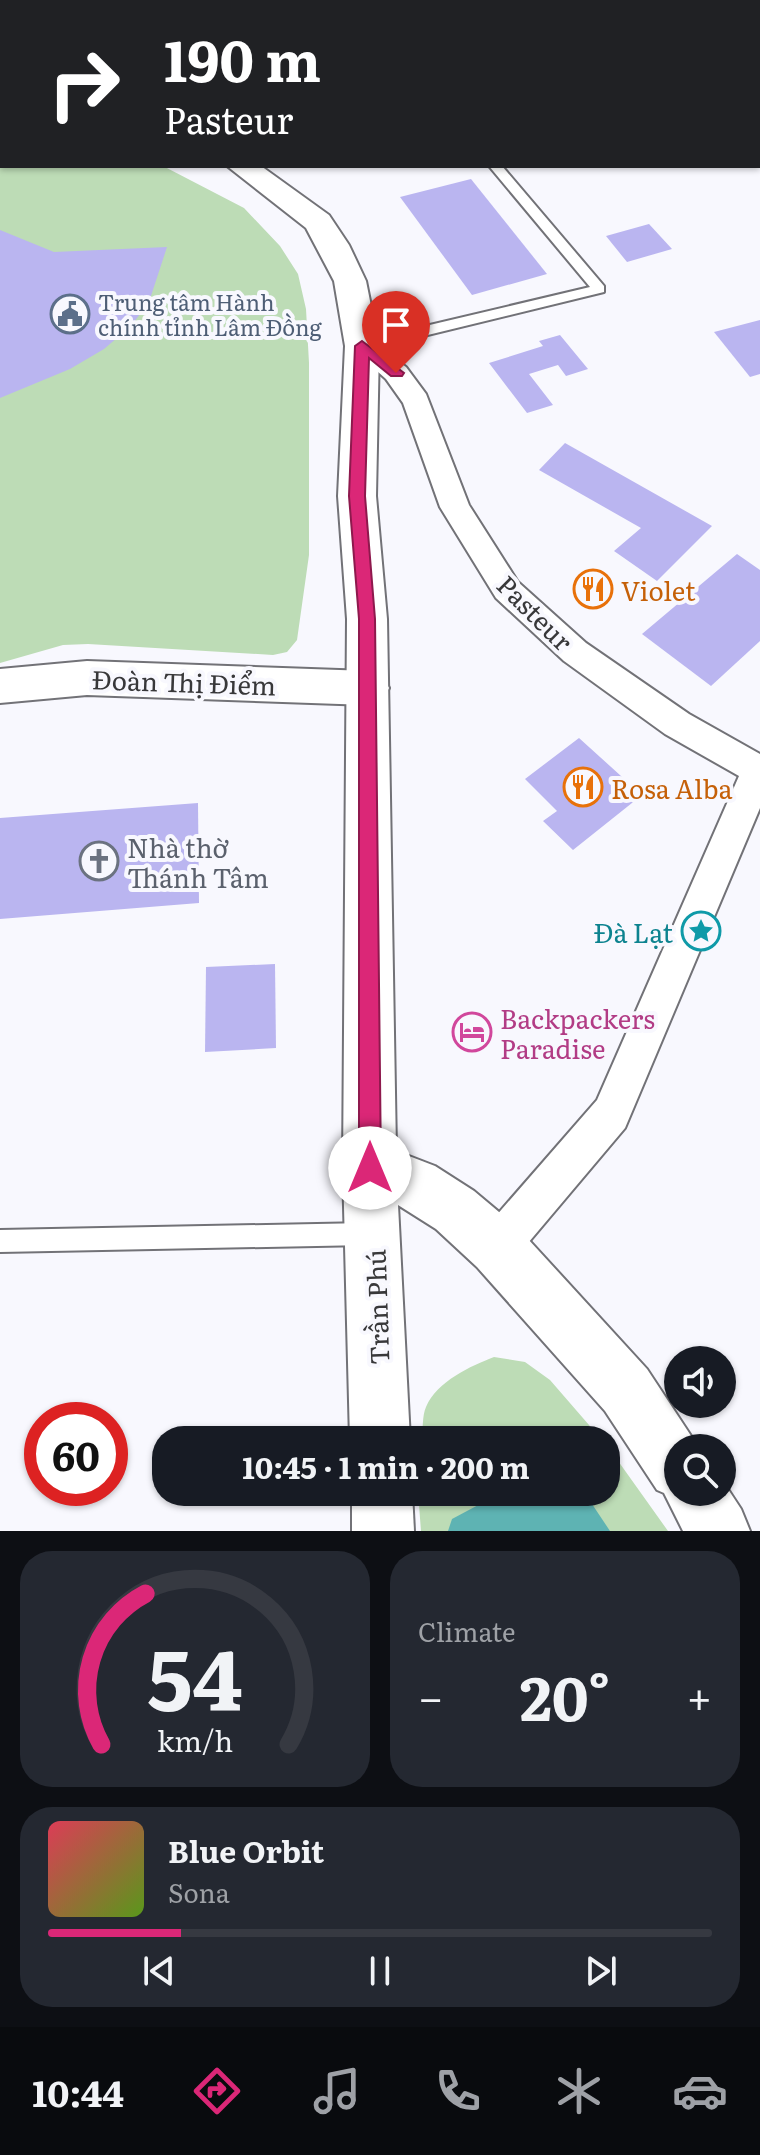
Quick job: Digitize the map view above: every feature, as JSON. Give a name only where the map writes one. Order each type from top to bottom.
[{"type":"main road","name":"Trần Phú","points":[[245,168],[318,222],[350,281],[362,346],[357,496],[367,619],[370,1168],[380,1426]]},
{"type":"main road","name":"Đoàn Thị Điểm","points":[[0,686],[102,678],[368,688]]},
{"type":"main road","points":[[370,1168],[416,1185],[455,1210],[497,1247],[626,1390],[664,1448]]},
{"type":"main road","points":[[382,1506],[383,1531]]},
{"type":"main road","points":[[703,1506],[719,1531]]},
{"type":"street","name":"Pasteur","points":[[362,346],[396,373],[416,401],[455,507],[507,590],[575,652],[677,724],[759,770]]},
{"type":"street","points":[[497,1247],[611,1114],[759,770]]},
{"type":"lane","points":[[362,346],[599,289],[497,168]]},
{"type":"lane","points":[[0,1241],[374,1234]]},
{"type":"green space","points":[[0,168],[167,168],[244,208],[280,246],[298,274],[306,309],[309,363],[309,555],[297,640],[287,652],[273,655],[88,644],[63,645],[0,663]]},
{"type":"green space","points":[[494,1357],[525,1362],[550,1380],[590,1426],[423,1426],[431,1398],[446,1382]]},
{"type":"green space","points":[[620,1464],[668,1531],[421,1531],[419,1506],[620,1506]]},
{"type":"water","points":[[476,1506],[593,1506],[610,1531],[448,1531],[452,1519]]},
{"type":"building","points":[[471,179],[547,274],[472,295],[400,197]]},
{"type":"building","points":[[649,224],[672,249],[627,262],[606,236]]},
{"type":"building","name":"Trung tâm Hành chính tỉnh Lâm Đồng","points":[[0,230],[54,252],[167,247],[149,302],[131,326],[104,349],[70,369],[0,398]]},
{"type":"building","points":[[760,320],[760,374],[750,377],[714,332]]},
{"type":"building","points":[[560,335],[588,369],[566,376],[558,365],[529,374],[553,405],[527,413],[489,363],[543,346],[539,341]]},
{"type":"building","points":[[565,443],[712,526],[657,581],[614,551],[641,528],[539,470]]},
{"type":"building","points":[[737,554],[760,570],[760,641],[711,686],[642,634]]},
{"type":"building","name":"Rosa Alba","points":[[579,738],[642,795],[573,850],[543,821],[557,811],[525,779]]},
{"type":"building","name":"Nhà thờ Thánh Tâm","points":[[198,803],[199,903],[0,919],[0,818]]},
{"type":"building","points":[[275,964],[276,1048],[205,1052],[206,967]]},
{"type":"place","name":"Trung tâm Hành chính tỉnh Lâm Đồng","points":[[70,314]]},
{"type":"place","name":"Violet","points":[[593,589]]},
{"type":"place","name":"Rosa Alba","points":[[583,787]]},
{"type":"place","name":"Nhà thờ Thánh Tâm","points":[[99,861]]},
{"type":"place","name":"Đà Lạt","points":[[701,931]]},
{"type":"place","name":"Backpackers Paradise","points":[[472,1032]]},
{"type":"route","points":[[370,1168],[367,619],[357,496],[362,346],[396,373]]}]
